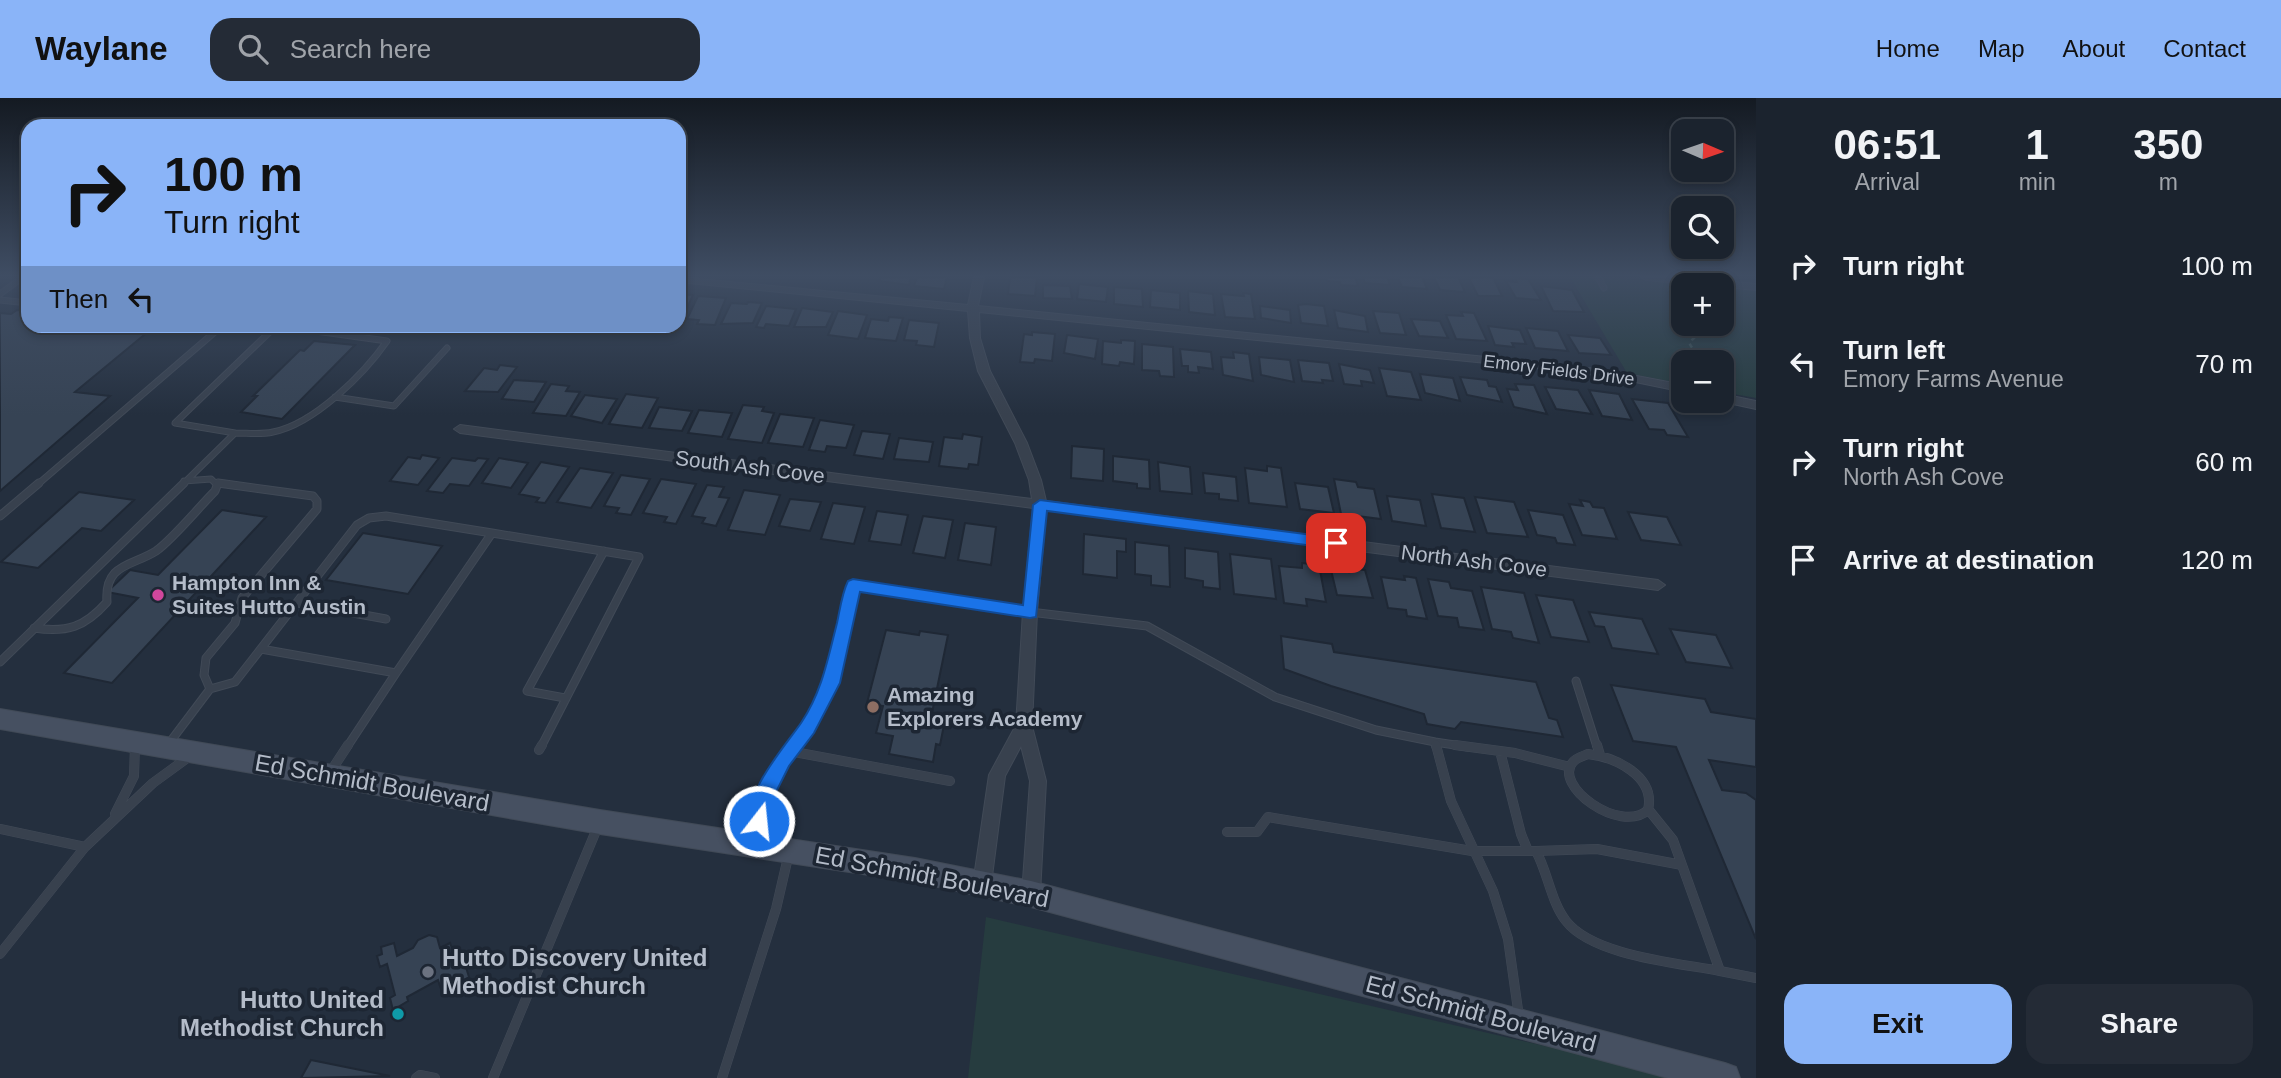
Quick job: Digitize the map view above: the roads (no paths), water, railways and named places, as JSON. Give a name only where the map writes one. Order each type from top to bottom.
[{"type":"street","points":[[975,323],[975,338],[984,371],[1021,443],[1035,480],[1040,505],[1030,612],[1024,726],[1038,781],[1031,894]]},
{"type":"street","name":"Emory Fields Drive","points":[[1126,323],[1565,368],[1671,386]]},
{"type":"street","points":[[1734,397],[1756,405]]},
{"type":"street","name":"South Ash Cove","points":[[460,429],[1040,505]]},
{"type":"street","name":"North Ash Cove","points":[[1040,505],[1658,585]]},
{"type":"street","name":"Ed Schmidt Boulevard","points":[[0,719],[600,822],[790,849],[1031,894],[1725,1078]]},
{"type":"street","points":[[982,884],[997,775],[1024,726]]},
{"type":"lane","points":[[0,516],[208,333]]},
{"type":"lane","points":[[269,333],[175,423],[235,433],[278,431],[335,397],[379,353],[387,341],[328,333]]},
{"type":"lane","points":[[335,397],[394,406],[447,348]]},
{"type":"lane","points":[[0,662],[235,433]]},
{"type":"lane","points":[[184,481],[211,479],[218,483],[313,496],[317,501],[317,509],[242,598],[235,623],[206,658],[204,675],[210,689]]},
{"type":"lane","points":[[34,628],[60,633],[77,629],[92,619],[107,602],[106,587],[115,574],[130,561],[156,551],[215,491],[218,483]]},
{"type":"lane","points":[[166,748],[210,689],[235,682],[357,525],[369,518],[386,516],[639,557],[539,750]]},
{"type":"lane","points":[[328,776],[492,533]]},
{"type":"lane","points":[[565,698],[527,691],[604,551]]},
{"type":"lane","points":[[755,844],[764,798],[831,683],[853,585],[1030,612],[1147,626],[1275,697],[1376,730],[1570,766]]},
{"type":"lane","points":[[298,603],[386,619]]},
{"type":"lane","points":[[261,649],[396,673]]},
{"type":"lane","points":[[1576,681],[1600,755]]},
{"type":"lane","points":[[111,821],[134,776],[135,742]]},
{"type":"lane","points":[[1435,742],[1451,801],[1472,851],[1493,891],[1508,939],[1520,1025]]},
{"type":"lane","points":[[789,751],[950,781]]},
{"type":"lane","points":[[1500,751],[1521,834],[1549,875],[1566,920],[1584,937],[1615,948],[1756,978]]},
{"type":"lane","points":[[0,954],[85,847],[153,783],[194,753]]},
{"type":"lane","points":[[1600,755],[1626,766],[1637,775],[1650,796],[1648,809],[1637,817],[1625,818],[1598,810],[1576,791],[1571,780],[1570,766],[1578,757],[1600,755]]},
{"type":"lane","points":[[1648,809],[1667,829],[1720,971]]},
{"type":"lane","points":[[1227,832],[1257,832],[1268,817],[1472,851],[1597,849],[1682,864]]},
{"type":"lane","points":[[493,1078],[600,822]]},
{"type":"lane","points":[[1,831],[85,847]]},
{"type":"lane","points":[[722,1078],[776,909],[790,849]]},
{"type":"lane","points":[[416,1078],[420,1075],[435,1078]]},
{"type":"place","name":"Hampton Inn & Suites Hutto Austin","points":[[158,595]]},
{"type":"place","name":"Amazing Explorers Academy","points":[[873,707]]},
{"type":"place","name":"Hutto Discovery United Methodist Church","points":[[428,972]]},
{"type":"place","name":"Hutto United Methodist Church","points":[[398,1014]]}]
